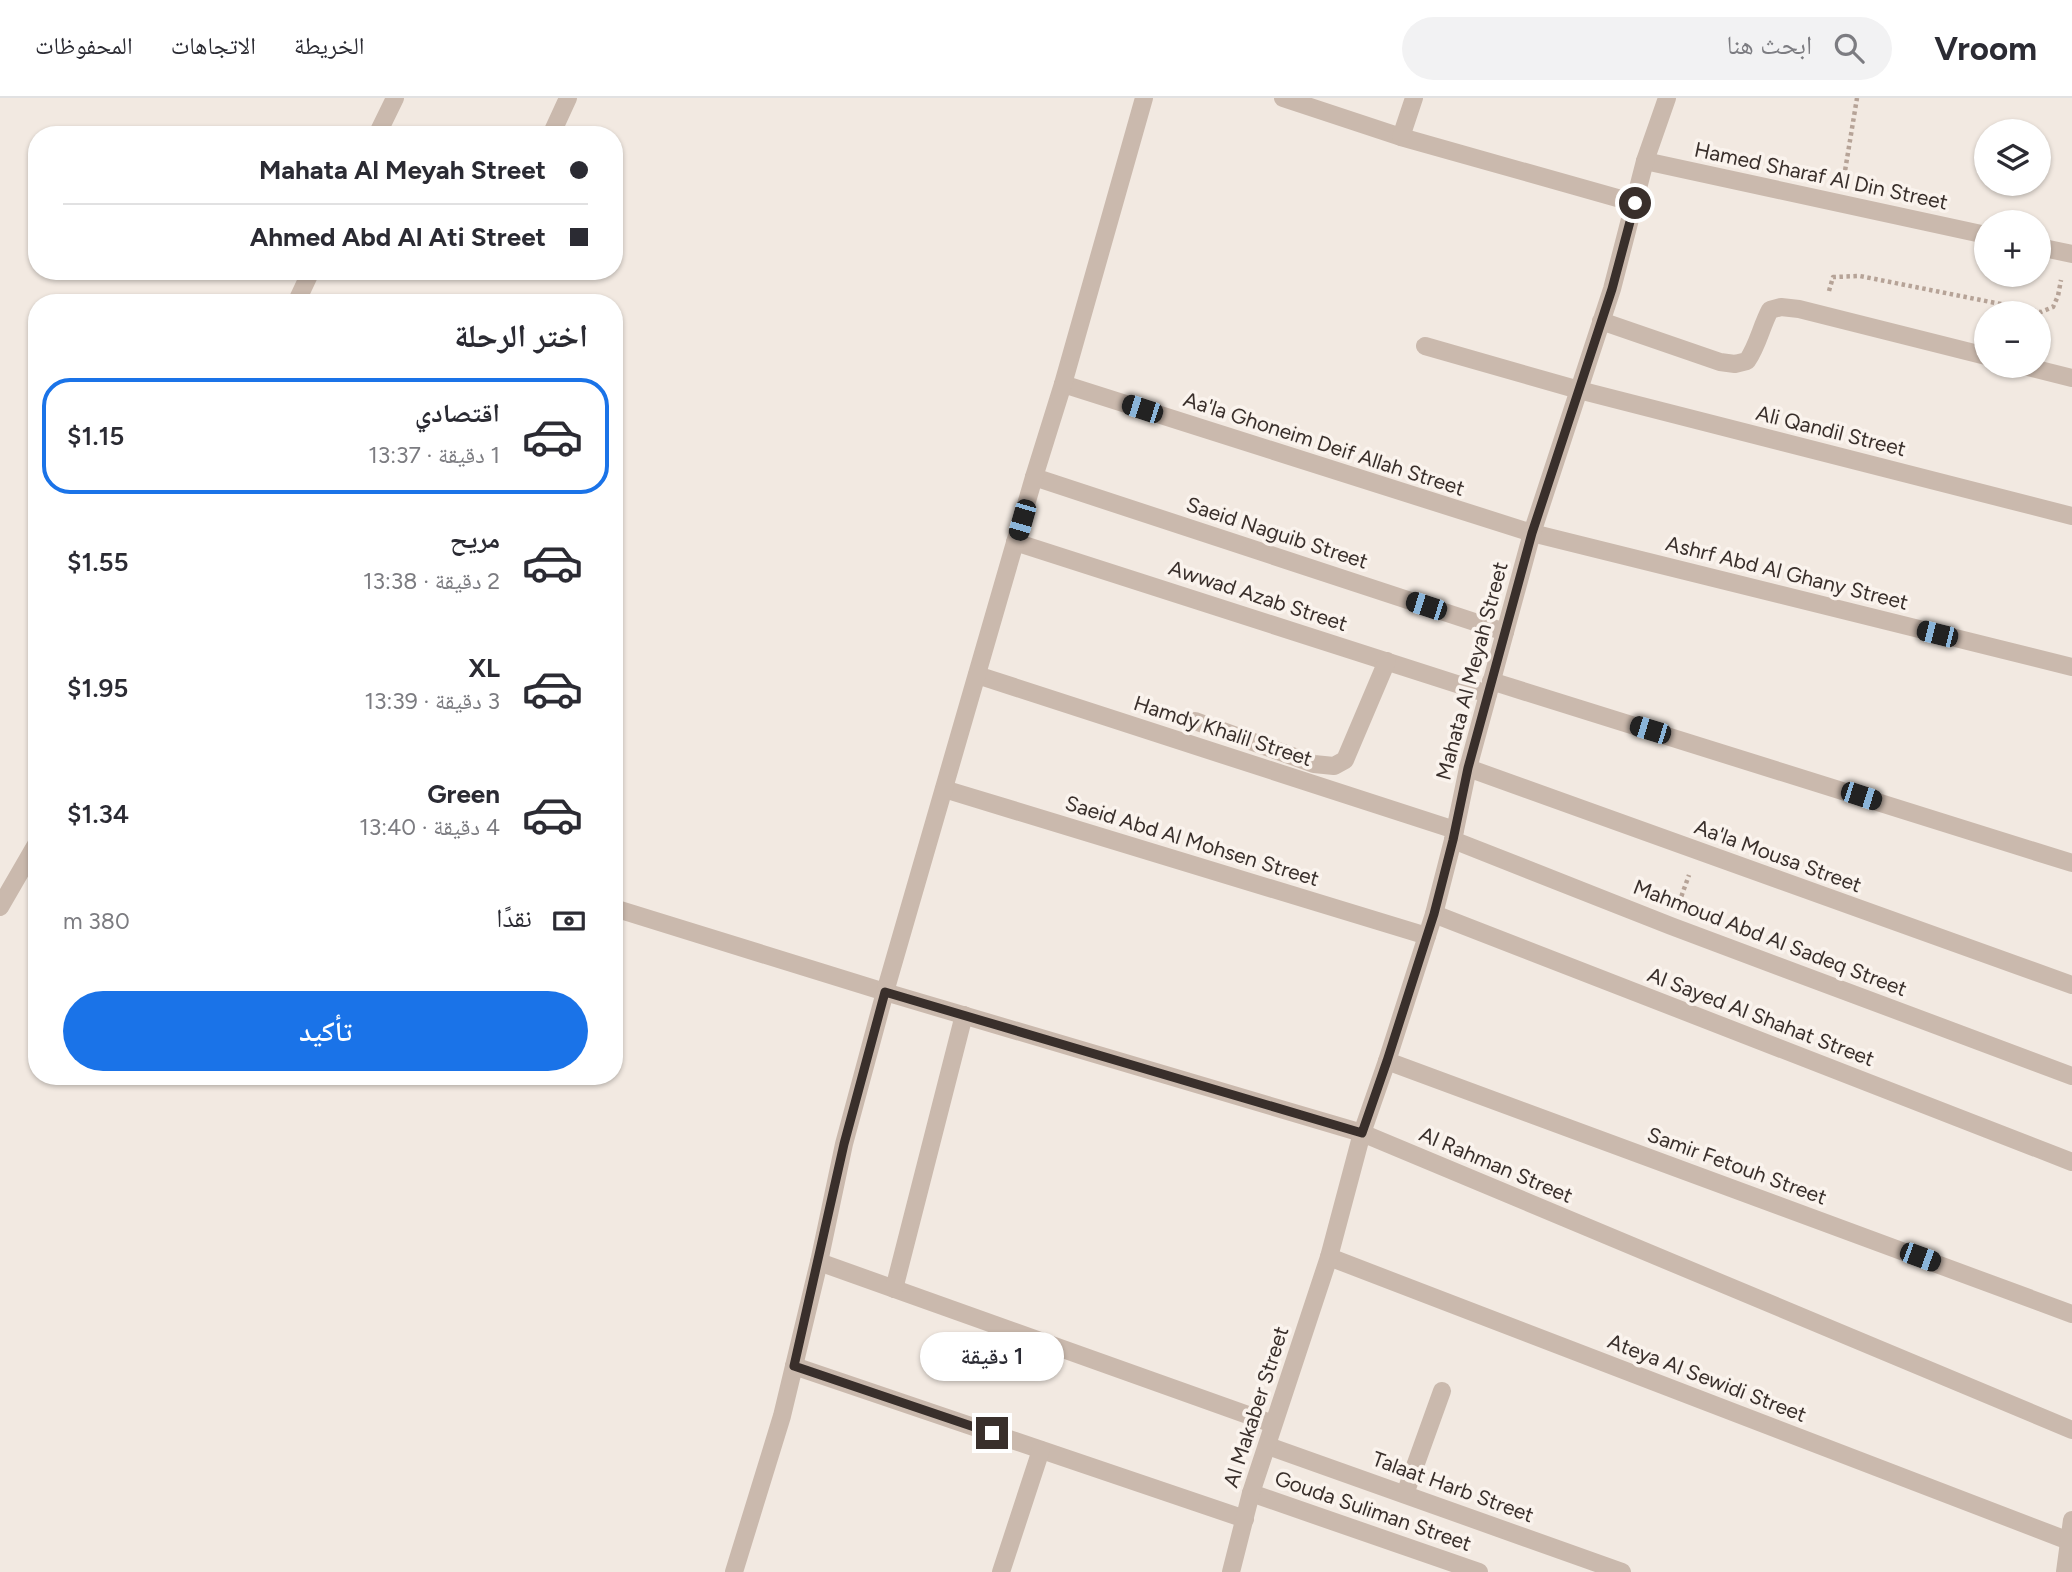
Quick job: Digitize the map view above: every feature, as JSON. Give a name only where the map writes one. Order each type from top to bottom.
[{"type":"street","points":[[382,126],[396,98]]},
{"type":"street","points":[[555,126],[568,98]]},
{"type":"street","points":[[734,1572],[782,1416],[844,1144],[885,992],[1144,98]]},
{"type":"street","points":[[1283,98],[1401,137],[1635,203]]},
{"type":"street","points":[[1401,137],[1414,98]]},
{"type":"street","name":"Mahata Al Meyah Street","points":[[1329,1257],[1362,1133],[1434,914],[1468,768],[1532,533],[1601,321],[1646,161],[1667,98]]},
{"type":"street","name":"Hamed Sharaf Al Din Street","points":[[1646,161],[1974,232]]},
{"type":"street","points":[[2051,250],[2070,254]]},
{"type":"street","points":[[1601,321],[1720,362],[1735,364],[1747,361],[1757,346],[1762,325],[1770,310],[1781,307],[1974,353]]},
{"type":"street","name":"Ali Qandil Street","points":[[1425,346],[1579,390],[2072,516]]},
{"type":"street","points":[[2051,373],[2072,378]]},
{"type":"street","name":"Aa'la Ghoneim Deif Allah Street","points":[[1063,384],[1532,533]]},
{"type":"street","name":"Saeid Naguib Street","points":[[1034,477],[1504,632]]},
{"type":"street","name":"Ashrf Abd Al Ghany Street","points":[[1532,533],[2072,667]]},
{"type":"street","name":"Awwad Azab Street","points":[[1015,542],[1387,661],[1489,687],[2072,863]]},
{"type":"street","points":[[1195,721],[1314,764],[1335,766],[1345,760],[1387,661]]},
{"type":"street","name":"Hamdy Khalil Street","points":[[977,675],[1454,835]]},
{"type":"street","name":"Aa'la Mousa Street","points":[[1468,768],[2072,985]]},
{"type":"street","name":"Saeid Abd Al Mohsen Street","points":[[944,789],[1427,936]]},
{"type":"street","name":"Mahmoud Abd Al Sadeq Street","points":[[1454,835],[1671,926],[2072,1076]]},
{"type":"street","points":[[0,907],[28,859]]},
{"type":"street","name":"Al Rahman Street","points":[[623,911],[885,992],[1362,1133],[2072,1430]]},
{"type":"street","name":"Al Sayed Al Shahat Street","points":[[1434,914],[2072,1162]]},
{"type":"street","points":[[894,1289],[964,1015]]},
{"type":"street","name":"Samir Fetouh Street","points":[[1387,1061],[2072,1314]]},
{"type":"street","name":"Al Makaber Street","points":[[1231,1572],[1251,1493],[1329,1257]]},
{"type":"street","name":"Ateya Al Sewidi Street","points":[[1329,1257],[2069,1541]]},
{"type":"street","points":[[819,1262],[1273,1424]]},
{"type":"street","points":[[794,1366],[1245,1520]]},
{"type":"street","points":[[1405,1494],[1442,1391]]},
{"type":"street","name":"Talaat Harb Street","points":[[1268,1446],[1622,1572]]},
{"type":"street","points":[[1001,1572],[1041,1450]]},
{"type":"street","name":"Gouda Suliman Street","points":[[1251,1493],[1479,1572]]},
{"type":"street","points":[[2065,1572],[2072,1520]]},
{"type":"path","points":[[1840,203],[1857,98]]},
{"type":"path","points":[[1820,315],[1833,277],[1860,276],[2045,311],[2053,307],[2056,301],[2070,254]]},
{"type":"path","points":[[1671,926],[1698,851]]},
{"type":"route","points":[[992,1433],[794,1366],[844,1144],[885,992],[1362,1133],[1434,914],[1468,768],[1504,632],[1532,533],[1612,289],[1635,203]]}]
